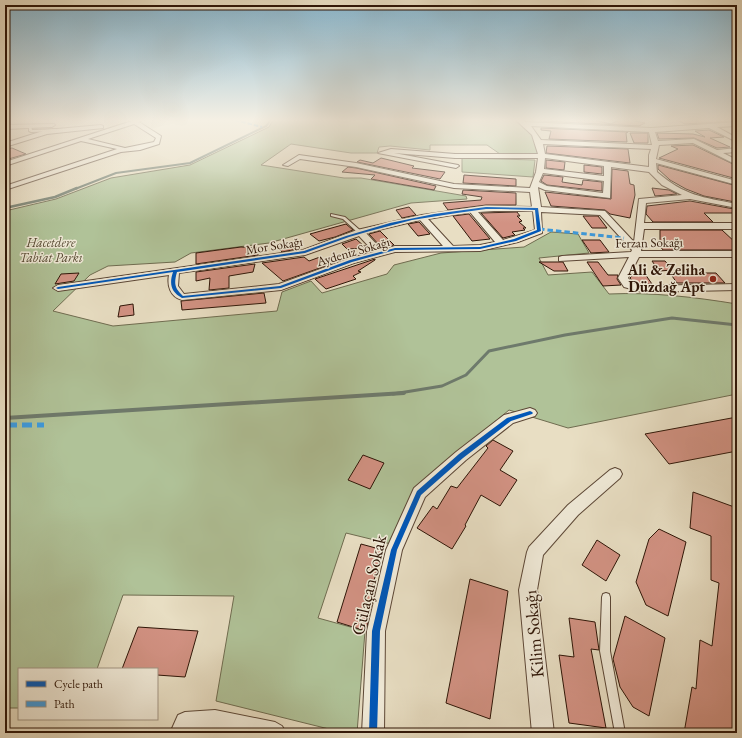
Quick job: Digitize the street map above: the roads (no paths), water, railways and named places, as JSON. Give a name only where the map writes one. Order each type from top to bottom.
[{"type":"street","points":[[5,164],[34,154]]},
{"type":"street","points":[[5,188],[108,154]]},
{"type":"street","points":[[386,154],[455,176]]},
{"type":"street","points":[[435,154],[455,156],[542,156],[653,170]]},
{"type":"street","points":[[654,154],[654,173],[665,183],[690,197]]},
{"type":"street","points":[[720,154],[737,162]]},
{"type":"street","points":[[455,156],[455,176]]},
{"type":"street","points":[[538,210],[534,186],[540,171],[542,156]]},
{"type":"street","points":[[286,165],[299,157],[356,165],[401,176],[455,176],[607,196],[608,164]]},
{"type":"street","points":[[653,160],[737,183]]},
{"type":"street","points":[[540,171],[607,179]]},
{"type":"street","points":[[737,206],[690,197],[642,202],[637,252],[633,264],[623,278],[628,285],[642,289],[737,287]]},
{"type":"street","points":[[472,210],[501,243]]},
{"type":"street","name":"Mor Sokağı","points":[[58,288],[305,252],[340,238],[410,218],[472,210],[538,210],[602,213],[637,252]]},
{"type":"street","name":"Aydeniz Sokağı","points":[[175,272],[171,282],[174,290],[182,297],[281,287],[351,261],[395,249],[480,248],[501,243],[539,231],[538,210]]},
{"type":"street","points":[[422,217],[450,248]]},
{"type":"street","points":[[640,226],[737,226]]},
{"type":"street","points":[[360,232],[380,253]]},
{"type":"street","name":"Ferzan Sokağı","points":[[562,259],[637,252],[737,254]]},
{"type":"street","name":"Gülaçan Sokak","points":[[373,733],[376,631],[394,550],[418,493],[461,456],[509,418],[530,413]]},
{"type":"street","name":"Kilim Sokağı","points":[[543,733],[528,590],[535,552],[573,510],[615,474]]},
{"type":"street","points":[[183,728],[215,720],[275,733]]},
{"type":"lane","points":[[332,215],[344,218],[360,232]]},
{"type":"lane","points":[[606,597],[606,651],[620,733]]},
{"type":"waterway","points":[[75,189],[116,173],[190,163],[208,154]]},
{"type":"waterway","points":[[5,208],[55,197],[77,188]]},
{"type":"waterway","points":[[396,393],[442,386],[466,375],[489,351],[565,335],[672,318],[737,325]]},
{"type":"waterway","points":[[5,418],[396,393]]},
{"type":"waterway","points":[[396,393],[404,393]]},
{"type":"place","name":"Ali & Zeliha Düzdağ Apt","points":[[713,279]]},
{"type":"park label","name":"Hacetdere Tabiat Parkı","points":[[51,250]]}]
